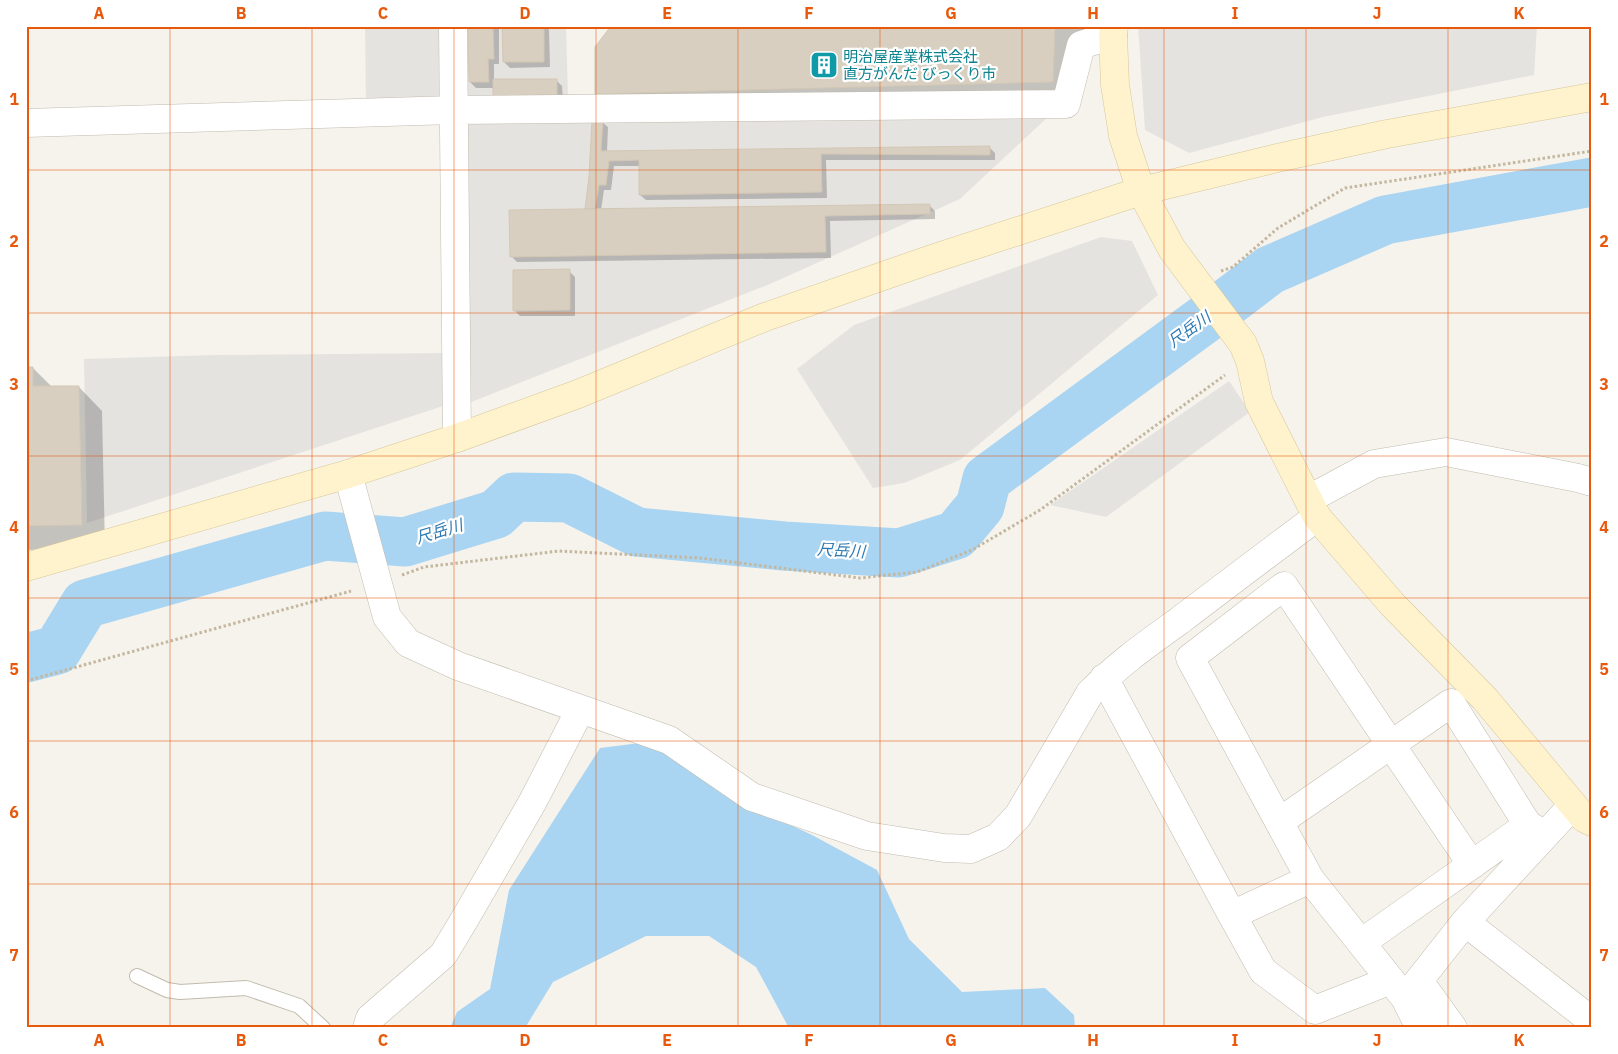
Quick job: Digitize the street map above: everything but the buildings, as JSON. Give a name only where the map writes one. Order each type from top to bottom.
[{"type":"street","points":[[453,26],[457,438]]},
{"type":"street","points":[[26,123],[454,110],[1066,104],[1081,45],[1113,31],[1115,85],[1122,136],[1140,192],[1172,249],[1246,352],[1259,402],[1313,508],[1392,604],[1485,699],[1582,814],[1537,830],[1472,865],[1361,943]]},
{"type":"street","points":[[26,567],[348,474],[457,438],[578,394],[765,317],[932,259],[1140,192],[1273,159],[1387,134],[1592,96]]},
{"type":"street","points":[[348,474],[387,617],[408,643],[458,666],[669,740],[752,797],[868,836],[944,848],[970,849],[998,837],[1018,816],[1090,693],[1104,678],[1140,648],[1168,629],[1313,508],[1374,464],[1446,452],[1592,482]]},
{"type":"street","points":[[1452,1028],[1405,987],[1361,943],[1310,879],[1190,658],[1284,586],[1472,865]]},
{"type":"street","points":[[1104,678],[1263,972],[1315,1010],[1405,987],[1465,922],[1537,830]]},
{"type":"street","points":[[1279,822],[1451,703],[1537,830]]},
{"type":"street","points":[[366,1028],[370,1018],[443,955],[532,802],[580,710]]},
{"type":"street","points":[[1232,915],[1310,879]]},
{"type":"street","points":[[1465,922],[1580,1020]]},
{"type":"street","points":[[1405,987],[1420,1028]]},
{"type":"lane","points":[[137,976],[167,990],[180,992],[246,988],[299,1006],[323,1028]]},
{"type":"path","points":[[1197,284],[1233,267],[1278,228],[1345,188],[1592,151]]},
{"type":"path","points":[[26,680],[377,578],[424,567],[558,551],[700,558],[860,578],[916,572],[972,550],[1040,510],[1222,378],[1246,352]]},
{"type":"shaded area","points":[[365,26],[442,26],[444,105],[366,106]]},
{"type":"shaded area","points":[[465,26],[566,26],[568,98],[466,97]]},
{"type":"shaded area","points":[[1138,26],[1537,26],[1534,75],[1323,117],[1189,153],[1145,130]]},
{"type":"shaded area","points":[[1050,115],[960,199],[770,284],[469,403],[464,127],[471,121]]},
{"type":"shaded area","points":[[1101,237],[1132,241],[1158,295],[960,460],[904,483],[873,488],[797,369],[854,325]]},
{"type":"shaded area","points":[[446,353],[443,406],[87,523],[84,359],[216,355]]},
{"type":"shaded area","points":[[1229,381],[1250,412],[1106,517],[1050,505]]},
{"type":"water","points":[[648,742],[733,798],[812,835],[877,870],[909,939],[962,992],[1045,988],[1074,1015],[1075,1028],[789,1028],[756,967],[709,936],[646,936],[553,982],[525,1028],[450,1028],[457,1012],[490,989],[509,890],[600,748]]},
{"type":"waterway","name":"尺岳川","points":[[26,658],[57,650],[85,604],[325,536],[405,542],[496,514],[514,497],[569,498],[637,532],[784,546],[899,553],[956,535],[980,506],[987,479],[1270,270],[1385,220],[1592,182]]},
{"type":"place","name":"明治屋産業株式会社 直方がんだ びっくり市","points":[[824,65]]}]
